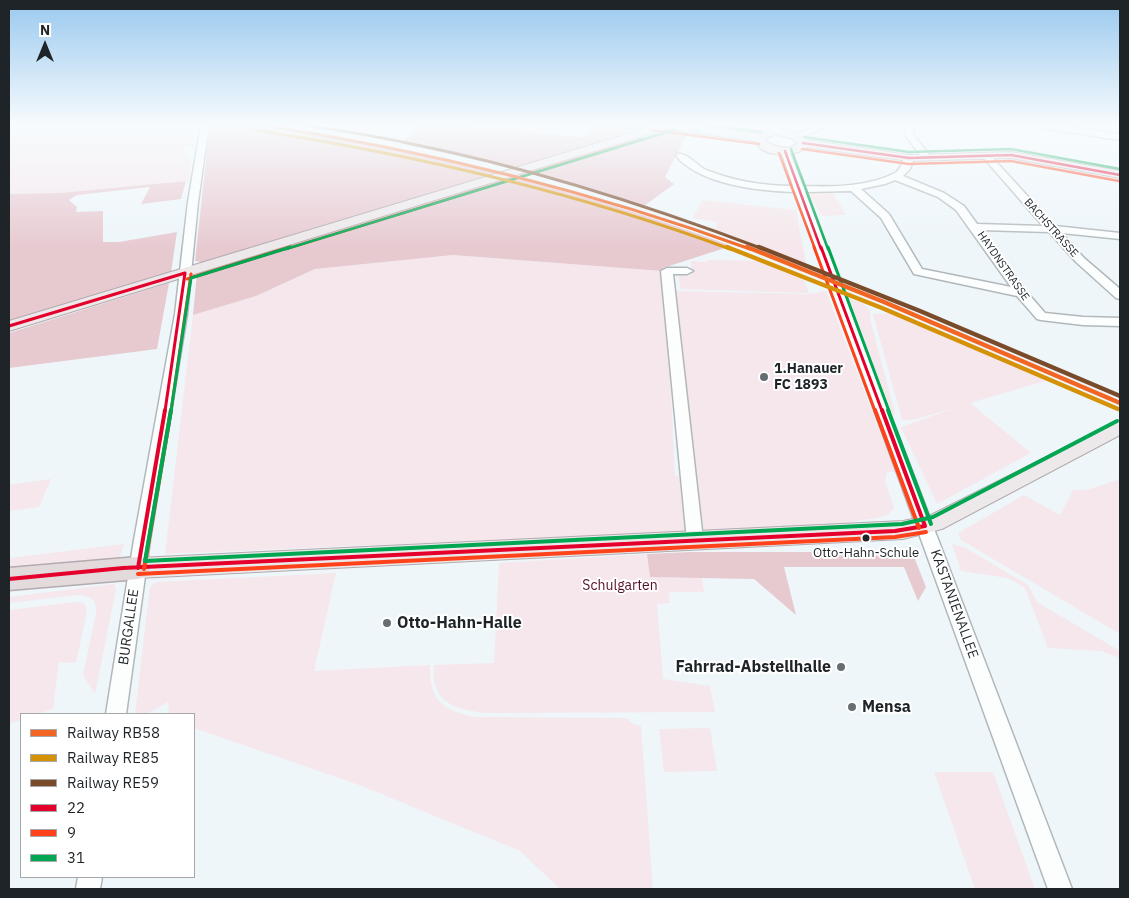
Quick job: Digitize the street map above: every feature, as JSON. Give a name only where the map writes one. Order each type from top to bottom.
[{"type":"highway","points":[[15,578],[138,568]]},
{"type":"main road","points":[[9,326],[534,166]]},
{"type":"main road","points":[[1069,166],[1120,176]]},
{"type":"main road","points":[[138,568],[895,531],[925,526],[1019,480],[1120,427]]},
{"type":"street","name":"BURGALLEE","points":[[116,713],[138,568],[177,337],[199,166]]},
{"type":"street","points":[[691,166],[720,178],[760,187],[800,190],[853,187],[881,183],[896,177],[906,166]]},
{"type":"street","name":"KASTANIENALLEE","points":[[791,166],[1060,889]]},
{"type":"street","name":"BACHSTRASSE","points":[[995,166],[1080,260],[1120,295]]},
{"type":"street","name":"HAYDNSTRASSE","points":[[896,177],[935,192],[964,212],[1037,313],[1046,318],[1120,322]]},
{"type":"street","points":[[853,187],[885,216],[918,272],[1021,293]]},
{"type":"street","points":[[975,227],[1051,229],[1120,236]]},
{"type":"street","points":[[687,271],[667,271],[678,399],[695,540]]},
{"type":"green space","points":[[9,166],[191,166],[189,181],[60,193],[9,194]]},
{"type":"green space","points":[[832,191],[846,215],[822,216],[808,192]]},
{"type":"green space","points":[[703,200],[796,210],[807,268],[715,231],[717,222],[692,218]]},
{"type":"green space","points":[[453,255],[662,271],[667,318],[675,476],[686,477],[672,291],[809,294],[826,291],[895,472],[887,472],[885,482],[894,507],[886,515],[852,522],[847,525],[165,554],[193,315],[256,296],[315,269]]},
{"type":"green space","points":[[707,260],[770,261],[801,274],[809,293],[680,289],[679,275],[691,275],[691,261],[707,262]]},
{"type":"green space","points":[[849,299],[863,303],[870,311],[871,323],[895,413],[893,416]]},
{"type":"green space","points":[[894,313],[1052,379],[970,403],[1031,453],[937,504],[901,427],[955,408],[912,420],[902,420],[873,314]]},
{"type":"green space","points":[[51,479],[39,507],[9,511],[9,485]]},
{"type":"green space","points":[[1120,479],[1120,634],[961,540],[958,533],[1024,495],[1060,515],[1073,490],[1087,490]]},
{"type":"green space","points":[[124,544],[119,560],[32,570],[9,570],[9,558]]},
{"type":"green space","points":[[952,544],[966,548],[1028,585],[1037,602],[1120,651],[1120,658],[1101,651],[1048,648],[1025,588],[1008,578],[961,571]]},
{"type":"green space","name":"Schulgarten","points":[[647,554],[650,577],[702,578],[704,592],[669,592],[670,603],[657,604],[663,679],[710,686],[715,712],[488,713],[456,707],[441,697],[436,689],[434,665],[494,663],[499,563]]},
{"type":"green space","points":[[336,573],[314,671],[430,665],[430,677],[435,695],[445,706],[462,714],[474,717],[626,718],[633,724],[641,726],[653,889],[560,889],[520,851],[362,786],[195,728],[195,713],[169,713],[168,702],[148,713],[135,713],[150,587],[156,582]]},
{"type":"green space","points":[[114,584],[116,589],[95,694],[83,675],[96,613],[94,601],[89,597],[77,595],[9,603],[9,597]]},
{"type":"green space","points":[[75,602],[83,603],[86,606],[86,616],[76,663],[59,662],[53,709],[40,713],[20,713],[20,720],[9,724],[9,610]]},
{"type":"green space","points":[[710,728],[717,771],[664,772],[659,729]]},
{"type":"green space","points":[[934,772],[993,772],[1035,889],[975,889]]},
{"type":"shaded area","points":[[205,166],[466,166],[496,173],[206,263],[195,261]]},
{"type":"shaded area","points":[[505,166],[671,166],[665,177],[674,184],[644,206]]},
{"type":"shaded area","points":[[511,177],[622,208],[731,246],[663,268],[662,271],[453,255],[315,269],[256,296],[193,315],[197,273]]},
{"type":"shaded area","points":[[186,181],[181,199],[141,204],[150,187],[77,195],[69,200],[77,207],[76,212],[103,211],[103,242],[119,242],[177,232],[171,272],[9,321],[9,194],[60,193]]},
{"type":"shaded area","points":[[169,283],[157,349],[9,368],[9,333]]},
{"type":"shaded area","points":[[691,552],[912,552],[926,587],[918,601],[904,567],[784,567],[796,615],[754,579],[650,577],[647,554]]},
{"type":"rail line","name":"RE85","points":[[450,166],[594,203],[703,239],[882,308],[1118,409]]},
{"type":"rail line","name":"RB58","points":[[477,166],[596,197],[705,232],[765,254],[943,326],[1120,403]]},
{"type":"rail line","name":"RE59","points":[[504,166],[617,198],[719,232],[820,270],[1120,396]]},
{"type":"transit line","name":"9","points":[[187,279],[556,166]]},
{"type":"transit line","name":"31","points":[[557,166],[191,278],[183,338],[145,561],[902,524],[933,517],[1117,421]]},
{"type":"transit line","name":"9","points":[[784,166],[919,528]]},
{"type":"transit line","name":"22","points":[[791,166],[925,526]]},
{"type":"transit line","name":"31","points":[[797,166],[931,524]]},
{"type":"transit line","name":"9","points":[[1037,166],[1119,181]]},
{"type":"transit line","name":"22","points":[[1070,166],[1120,175]]},
{"type":"transit line","name":"31","points":[[1103,166],[1120,169]]},
{"type":"transit line","name":"22","points":[[9,326],[185,273],[177,337],[138,568]]},
{"type":"transit line","name":"9","points":[[144,569],[183,338],[191,274]]},
{"type":"transit line","name":"22","points":[[9,579],[123,568],[895,531],[925,526]]},
{"type":"transit line","name":"9","points":[[138,574],[895,537],[926,532]]},
{"type":"place","name":"1.Hanauer FC 1893","points":[[764,377]]},
{"type":"place","name":"Otto-Hahn-Schule","points":[[866,538]]},
{"type":"place","name":"Otto-Hahn-Halle","points":[[387,623]]},
{"type":"place","name":"Fahrrad-Abstellhalle","points":[[841,667]]},
{"type":"place","name":"Mensa","points":[[852,707]]}]
